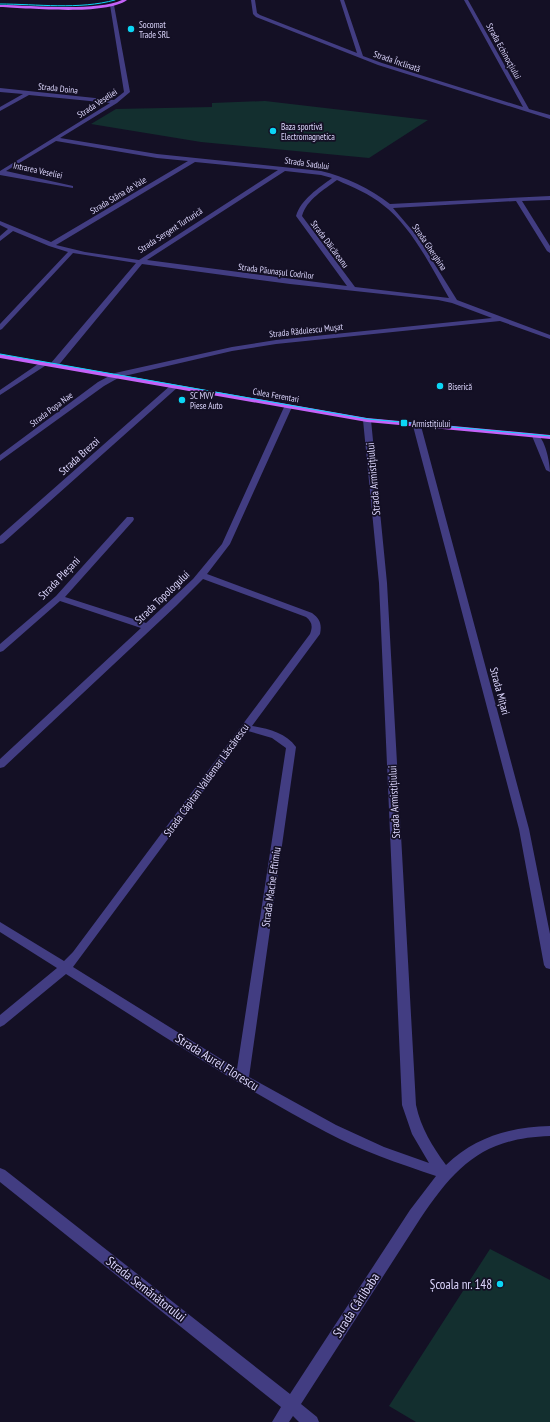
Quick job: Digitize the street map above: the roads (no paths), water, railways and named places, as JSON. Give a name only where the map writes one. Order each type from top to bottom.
[{"type":"main road","points":[[110,0],[112,5]]},
{"type":"main road","points":[[0,6],[90,7],[112,5],[125,0]]},
{"type":"main road","name":"Calea Ferentari","points":[[0,356],[367,420],[417,426],[550,437]]},
{"type":"street","name":"Strada Înclinată","points":[[253,0],[255,14],[258,16],[360,57],[440,84],[550,117]]},
{"type":"street","points":[[342,0],[360,57]]},
{"type":"street","name":"Strada Echinocțiului","points":[[466,0],[528,110]]},
{"type":"street","name":"Strada Veseliei","points":[[0,172],[115,102],[128,91],[112,5]]},
{"type":"street","name":"Strada Doina","points":[[0,90],[115,102]]},
{"type":"street","points":[[0,109],[28,93]]},
{"type":"street","name":"Strada Sadului","points":[[55,139],[148,155],[321,172],[337,177],[372,195],[388,206]]},
{"type":"street","name":"Strada Stâna de Vale","points":[[51,245],[194,160]]},
{"type":"street","name":"Strada Sergent Turturică","points":[[54,365],[140,262],[284,169]]},
{"type":"street","name":"Intrarea Veseliei","points":[[0,172],[71,187]]},
{"type":"street","name":"Strada Dăicăreanu","points":[[337,177],[302,207],[299,216],[352,288]]},
{"type":"street","points":[[388,206],[550,198]]},
{"type":"street","points":[[518,200],[550,251]]},
{"type":"street","name":"Strada Gherghina","points":[[388,206],[410,233],[446,286],[454,301]]},
{"type":"street","name":"Strada Păunașul Codrilor","points":[[0,223],[71,252],[290,282],[423,295],[454,301],[550,337]]},
{"type":"street","points":[[0,239],[12,229]]},
{"type":"street","points":[[0,328],[71,252]]},
{"type":"street","name":"Strada Rădulescu Mușat","points":[[115,376],[224,351],[276,342],[501,319]]},
{"type":"street","points":[[0,393],[44,364]]},
{"type":"street","name":"Strada Popa Nae","points":[[0,459],[101,384],[115,376]]},
{"type":"street","name":"Strada Brezoi","points":[[0,542],[174,387]]},
{"type":"street","name":"Strada Topologului","points":[[0,765],[148,627],[202,575],[219,555],[226,544],[288,407]]},
{"type":"street","name":"Strada Armistițiului","points":[[367,420],[383,583],[410,1105],[412,1119],[419,1136],[432,1157],[446,1175]]},
{"type":"street","name":"Strada Mițari","points":[[417,426],[519,808],[550,965]]},
{"type":"street","points":[[536,436],[550,470]]},
{"type":"street","name":"Strada Pleșani","points":[[0,649],[59,598],[130,519]]},
{"type":"street","name":"Strada Căpitan Valdemar Lăscărescu","points":[[0,1022],[66,967],[77,955],[315,634],[318,626],[316,620],[302,611],[202,575]]},
{"type":"street","points":[[59,598],[148,627]]},
{"type":"street","name":"Strada Mache Eftimiu","points":[[242,1079],[292,747],[286,740],[277,735],[245,727]]},
{"type":"street","name":"Strada Aurel Florescu","points":[[0,926],[242,1079],[345,1135],[380,1151],[446,1175]]},
{"type":"street","name":"Strada Cârlibaba","points":[[280,1422],[406,1229],[434,1190],[458,1162],[472,1151],[506,1136],[525,1132],[550,1132]]},
{"type":"street","name":"Strada Semănătorului","points":[[0,1174],[292,1405],[311,1422]]},
{"type":"tram line","points":[[0,4],[73,6],[115,0]]},
{"type":"tram line","points":[[0,354],[368,419],[550,436]]},
{"type":"place","name":"Socomat Trade SRL","points":[[131,29]]},
{"type":"place","name":"Baza sportivă Electromagnetica","points":[[273,131]]},
{"type":"place","name":"Biserică","points":[[440,386]]},
{"type":"place","name":"SC MVV Piese Auto","points":[[182,400]]},
{"type":"place","name":"Armistițiului","points":[[404,423]]},
{"type":"place","name":"Școala nr. 148","points":[[500,1284]]}]
